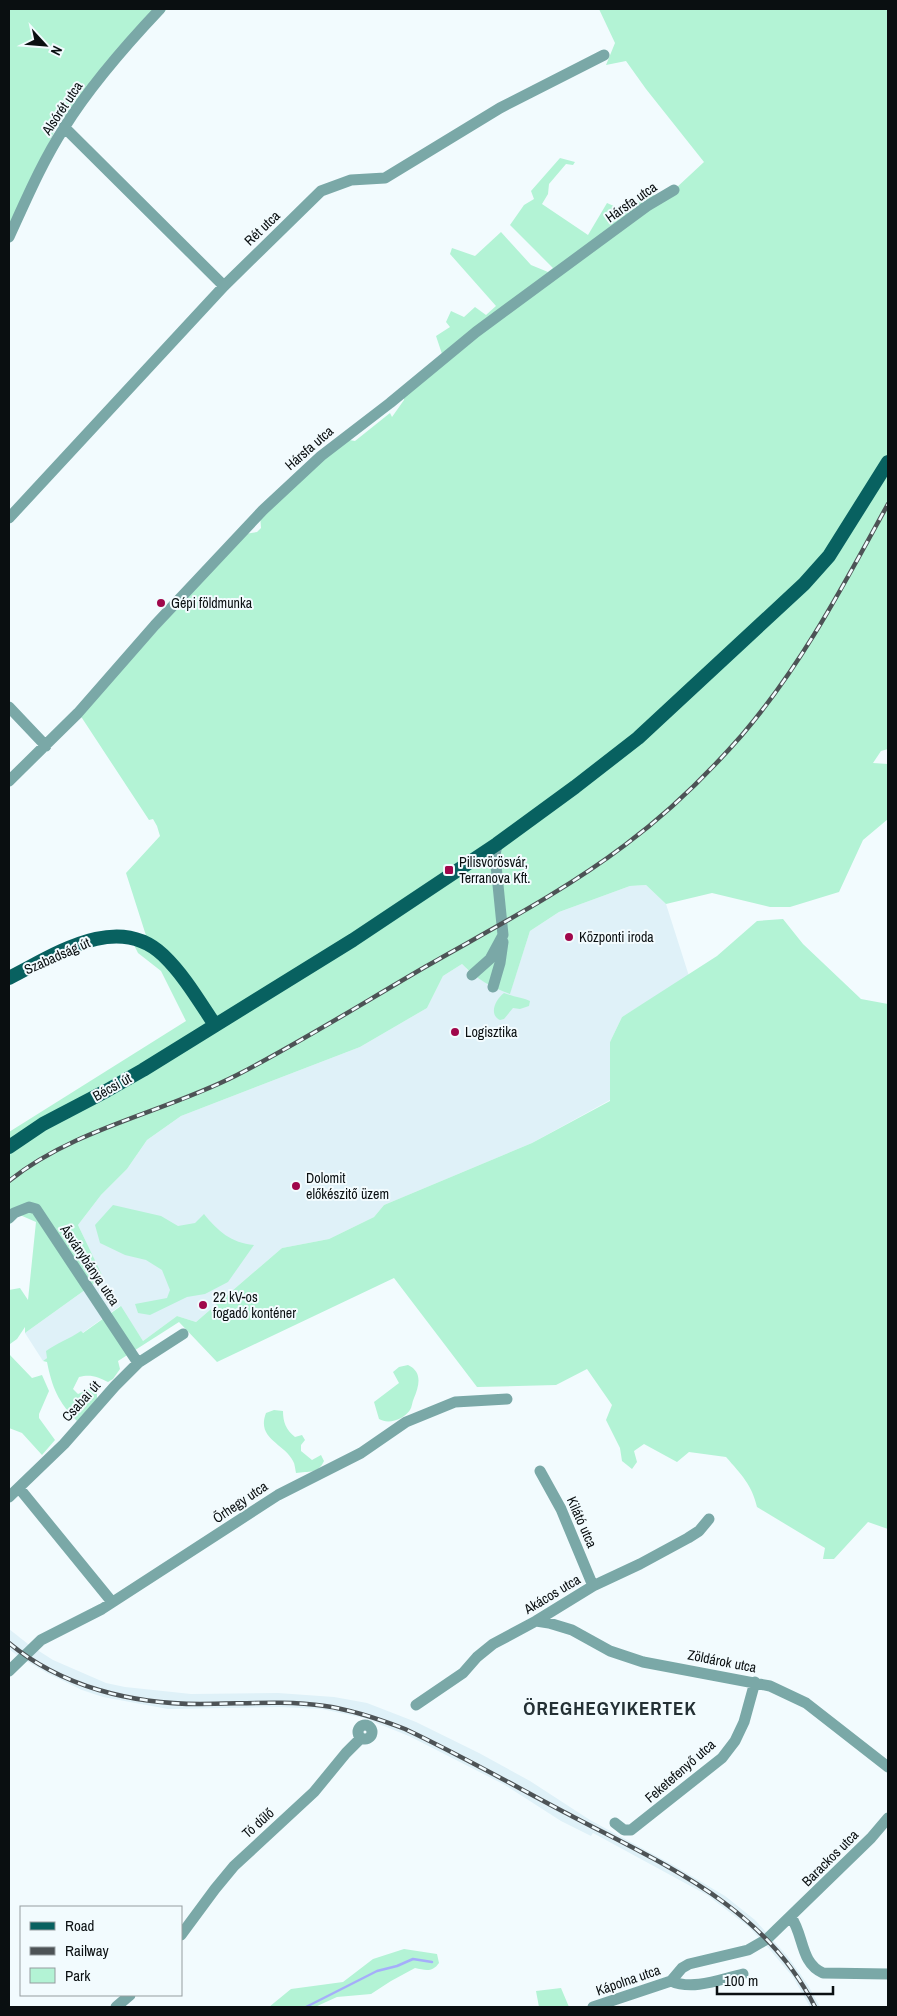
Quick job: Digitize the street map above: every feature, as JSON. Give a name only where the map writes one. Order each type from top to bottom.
[{"type":"main road","name":"Bécsi út","points":[[9,1147],[43,1124],[106,1091],[353,940],[477,858],[575,788],[638,738],[804,584],[829,556],[888,462]]},
{"type":"main road","name":"Szabadság út","points":[[9,978],[85,941],[102,937],[120,936],[137,940],[161,953],[179,972],[215,1025]]},
{"type":"street","name":"Alsórét utca","points":[[9,237],[37,176],[64,127],[122,49],[160,9]]},
{"type":"street","name":"Rét utca","points":[[9,518],[224,286],[321,191],[351,180],[385,178],[500,108],[604,56]]},
{"type":"street","points":[[64,127],[224,286]]},
{"type":"street","name":"Hársfa utca","points":[[9,781],[46,746],[109,680],[162,618],[263,510],[321,456],[384,408],[476,332],[650,204],[674,190]]},
{"type":"street","points":[[9,706],[46,746]]},
{"type":"street","points":[[493,988],[500,963],[504,936],[496,869],[495,854],[497,844]]},
{"type":"street","points":[[477,858],[490,861],[496,869]]},
{"type":"street","points":[[472,975],[490,958],[504,936]]},
{"type":"street","name":"Ásványbánya utca","points":[[9,1218],[14,1213],[29,1207],[36,1209],[72,1267],[138,1363]]},
{"type":"street","name":"Csabai út","points":[[9,1497],[138,1363],[183,1334]]},
{"type":"street","name":"Őrhegy utca","points":[[13,1668],[41,1640],[112,1602],[278,1495],[361,1454],[406,1422],[455,1402],[507,1398]]},
{"type":"street","name":"Kilátó utca","points":[[540,1471],[561,1509],[593,1586]]},
{"type":"street","points":[[19,1488],[112,1602]]},
{"type":"street","name":"Akácos utca","points":[[416,1705],[463,1673],[477,1657],[494,1644],[536,1622],[593,1586],[688,1538],[699,1531],[709,1519]]},
{"type":"street","name":"Zöldárok utca","points":[[536,1622],[549,1623],[572,1630],[610,1651],[643,1662],[770,1686],[806,1703],[888,1766]]},
{"type":"street","name":"Feketefenyő utca","points":[[615,1823],[624,1830],[631,1830],[722,1758],[735,1741],[744,1722],[755,1682]]},
{"type":"street","name":"Tó dűlő","points":[[182,1934],[234,1866],[314,1792],[346,1753],[362,1738]]},
{"type":"street","name":"Barackos utca","points":[[791,1917],[871,1838],[888,1818]]},
{"type":"street","points":[[791,1917],[799,1932],[806,1957],[817,1970],[823,1973],[888,1974]]},
{"type":"street","name":"Kápolna utca","points":[[594,2007],[671,1981],[682,1968],[690,1964],[748,1950],[767,1939],[791,1917]]},
{"type":"street","name":"Kápolna utca","points":[[671,1981],[681,1986],[743,1974]]},
{"type":"street","points":[[116,2007],[129,1996]]},
{"type":"shaded area","points":[[646,885],[666,904],[689,976],[622,1017],[610,1042],[610,1100],[532,1143],[384,1205],[374,1217],[329,1239],[282,1248],[196,1322],[177,1316],[143,1341],[120,1306],[43,1361],[25,1333],[103,1277],[78,1225],[101,1195],[127,1169],[147,1140],[181,1116],[360,1047],[427,1008],[443,976],[462,964],[472,975],[510,993],[530,931],[559,912],[630,886]]},
{"type":"shaded area","points":[[9,1629],[53,1660],[106,1683],[125,1687],[191,1694],[278,1693],[334,1697],[367,1703],[416,1722],[530,1781],[590,1820],[673,1865],[725,1896],[755,1920],[788,1957],[808,1985],[820,2007],[810,2007],[793,1977],[749,1927],[707,1895],[593,1833],[591,1836],[561,1821],[505,1785],[409,1736],[364,1718],[322,1709],[279,1707],[168,1709],[103,1697],[82,1690],[18,1656],[9,1649]]},
{"type":"green space","points":[[9,9],[167,9],[58,124],[9,226]]},
{"type":"green space","points":[[599,9],[888,9],[888,749],[881,751],[873,763],[888,764],[888,819],[863,840],[839,892],[790,907],[770,907],[712,893],[666,904],[646,885],[630,886],[559,912],[530,931],[510,994],[484,982],[462,964],[443,976],[427,1008],[360,1047],[181,1116],[147,1140],[127,1169],[101,1195],[78,1225],[103,1277],[25,1333],[25,1327],[17,1339],[10,1344],[9,1290],[20,1288],[28,1300],[36,1222],[20,1215],[9,1225],[9,1132],[186,1021],[161,971],[138,953],[134,945],[150,948],[126,873],[160,836],[157,826],[153,819],[149,820],[80,715],[245,534],[257,532],[261,528],[260,515],[343,439],[355,441],[390,413],[392,417],[404,400],[404,392],[444,360],[436,336],[450,327],[446,322],[451,311],[464,317],[475,307],[486,315],[496,306],[450,254],[452,248],[475,256],[501,232],[531,265],[548,272],[553,268],[510,225],[524,205],[534,199],[531,191],[560,158],[575,162],[573,165],[566,164],[549,184],[548,194],[542,204],[588,235],[607,203],[625,211],[649,191],[661,202],[704,162],[626,61],[606,65],[615,43]]},
{"type":"green space","points":[[783,919],[803,944],[861,999],[888,1004],[888,1529],[868,1522],[834,1559],[823,1559],[825,1548],[757,1507],[749,1486],[726,1457],[689,1452],[677,1462],[644,1444],[634,1451],[637,1462],[632,1469],[622,1461],[620,1448],[606,1420],[612,1405],[587,1369],[556,1385],[477,1387],[394,1278],[217,1362],[179,1322],[118,1361],[120,1369],[113,1379],[108,1382],[94,1376],[79,1377],[73,1389],[78,1394],[91,1388],[97,1391],[97,1399],[77,1421],[60,1401],[51,1379],[47,1362],[43,1361],[47,1358],[46,1351],[81,1331],[83,1333],[121,1306],[143,1341],[177,1316],[196,1322],[282,1248],[329,1239],[374,1217],[384,1205],[532,1143],[610,1101],[610,1042],[622,1017],[717,956],[757,921]]},
{"type":"green space","points":[[504,993],[530,1001],[529,1006],[520,1009],[513,1008],[504,1019],[500,1020],[494,1014],[494,1006]]},
{"type":"green space","points":[[113,1205],[161,1216],[178,1226],[195,1223],[204,1214],[214,1226],[232,1239],[254,1245],[228,1282],[205,1294],[187,1297],[150,1315],[138,1313],[135,1304],[167,1298],[170,1290],[162,1270],[146,1260],[125,1255],[100,1243],[95,1225]]},
{"type":"green space","points":[[9,1354],[32,1378],[42,1375],[49,1391],[39,1418],[55,1440],[42,1455],[22,1433],[9,1428]]},
{"type":"green space","points":[[408,1365],[418,1375],[417,1389],[411,1409],[404,1416],[396,1420],[383,1421],[379,1419],[374,1402],[399,1383],[393,1372],[399,1367]]},
{"type":"green space","points":[[274,1410],[283,1411],[289,1432],[295,1437],[302,1435],[305,1440],[301,1445],[301,1451],[312,1460],[321,1455],[324,1461],[319,1468],[313,1471],[296,1473],[294,1462],[272,1440],[265,1429],[266,1413]]},
{"type":"green space","points":[[404,1949],[437,1954],[439,1963],[431,1970],[415,1968],[371,1994],[337,1997],[315,2007],[269,2007],[291,1989],[343,1982],[373,1959]]},
{"type":"green space","points":[[561,1988],[569,2007],[539,2007],[536,1991]]},
{"type":"waterway","points":[[306,2007],[377,1971],[397,1966],[413,1959],[432,1962]]},
{"type":"railway","points":[[9,1181],[62,1147],[120,1122],[209,1088],[261,1062],[552,894],[641,833],[672,807],[715,765],[764,708],[784,681],[821,623],[888,504]]},
{"type":"railway","points":[[9,1643],[30,1658],[75,1682],[124,1696],[174,1703],[310,1704],[356,1712],[405,1729],[638,1850],[707,1891],[739,1914],[768,1941],[794,1971],[815,2007]]},
{"type":"place","name":"Gépi földmunka","points":[[161,603]]},
{"type":"place","name":"Pilisvörösvár, Terranova Kft.","points":[[449,870]]},
{"type":"place","name":"Központi iroda","points":[[569,937]]},
{"type":"place","name":"Logisztika","points":[[455,1032]]},
{"type":"place","name":"Dolomit előkészitő üzem","points":[[296,1186]]},
{"type":"place","name":"22 kV-os fogadó konténer","points":[[203,1305]]},
{"type":"district","name":"ÖREGHEGYIKERTEK","points":[[610,1708]]}]
